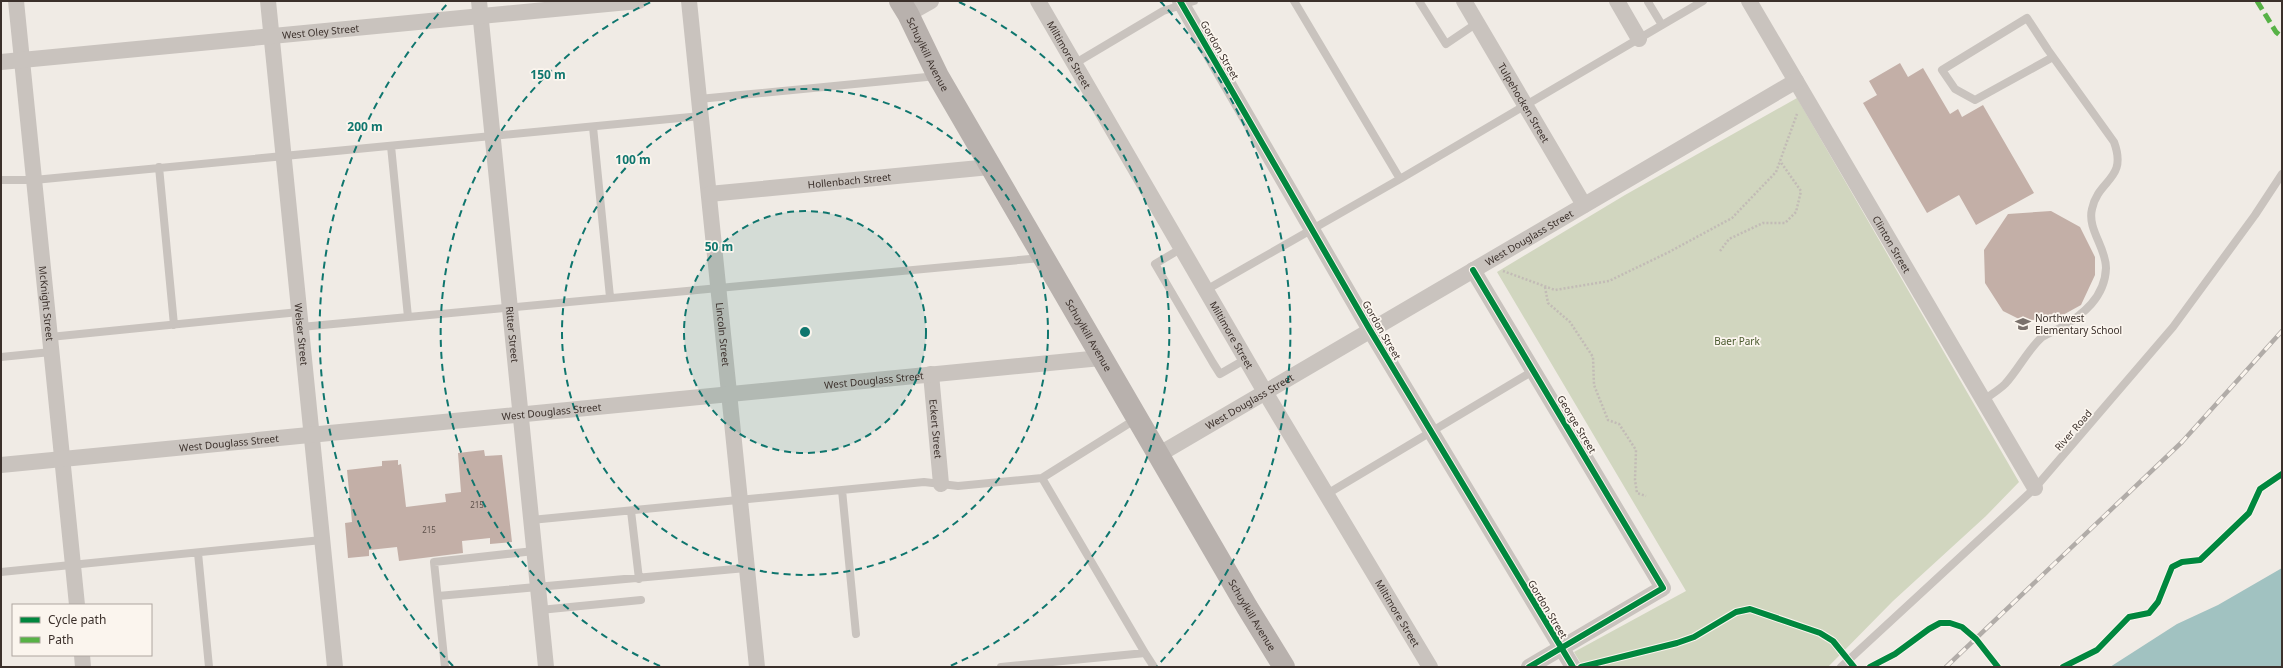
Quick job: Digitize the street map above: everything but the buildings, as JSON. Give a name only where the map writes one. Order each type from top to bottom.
[{"type":"main road","name":"Schuylkill Avenue","points":[[904,7],[938,76],[990,167],[1284,667]]},
{"type":"street","name":"McKnight Street","points":[[16,1],[77,604]]},
{"type":"street","name":"Weiser Street","points":[[268,1],[335,667]]},
{"type":"street","name":"West Oley Street","points":[[1,62],[272,36],[480,9],[639,1]]},
{"type":"street","name":"Lincoln Street","points":[[689,1],[757,667]]},
{"type":"street","points":[[904,7],[930,1]]},
{"type":"street","name":"Miltimore Street","points":[[1038,1],[1265,392],[1430,667]]},
{"type":"street","name":"Tulpehocken Street","points":[[1464,1],[1584,205]]},
{"type":"street","points":[[1617,1],[1639,39]]},
{"type":"street","name":"Clinton Street","points":[[1749,1],[2035,488]]},
{"type":"street","name":"Gordon Street","points":[[1185,2],[1370,330],[1560,648],[1573,667]]},
{"type":"street","name":"Ritter Street","points":[[480,9],[546,667]]},
{"type":"street","name":"West Douglass Street","points":[[1158,455],[1796,81]]},
{"type":"street","name":"Hollenbach Street","points":[[709,194],[990,167]]},
{"type":"street","name":"George Street","points":[[1479,267],[1533,371],[1663,588],[1560,648]]},
{"type":"street","name":"West Douglass Street","points":[[1,465],[1101,358]]},
{"type":"street","name":"Eckert Street","points":[[930,374],[941,484]]},
{"type":"street","points":[[1529,667],[1560,648]]},
{"type":"street","points":[[82,656],[83,667]]},
{"type":"lane","points":[[1294,1],[1400,179]]},
{"type":"lane","points":[[1419,1],[1446,44],[1477,23]]},
{"type":"lane","points":[[1648,1],[1662,25]]},
{"type":"lane","points":[[1206,290],[1526,106],[1703,1]]},
{"type":"lane","points":[[1074,64],[1163,11],[1185,2]]},
{"type":"lane","points":[[1983,400],[2004,385],[2042,338],[2078,317],[2093,303],[2106,269],[2105,255],[2092,225],[2091,210],[2098,192],[2112,180],[2118,162],[2118,154],[2114,142],[2027,18],[1942,70],[1955,89],[1975,100],[2053,57]]},
{"type":"lane","points":[[699,99],[938,76]]},
{"type":"lane","points":[[1,180],[34,180],[701,116]]},
{"type":"lane","points":[[593,127],[610,297]]},
{"type":"lane","points":[[391,146],[408,317]]},
{"type":"lane","points":[[159,167],[174,325]]},
{"type":"lane","name":"River Road","points":[[1841,667],[2035,488],[2173,327],[2255,215],[2282,174]]},
{"type":"lane","points":[[1182,248],[1155,264],[1209,357],[1220,374],[1246,358]]},
{"type":"lane","points":[[1,357],[50,345],[174,325],[408,317],[610,297],[718,287],[750,286],[1044,258]]},
{"type":"lane","points":[[1327,494],[1533,371]]},
{"type":"lane","points":[[531,520],[924,482],[958,486],[1042,478],[1137,418]]},
{"type":"lane","points":[[1042,478],[1154,667]]},
{"type":"lane","points":[[842,490],[856,634]]},
{"type":"lane","points":[[631,511],[639,579]]},
{"type":"lane","points":[[1,572],[322,540]]},
{"type":"lane","points":[[445,667],[434,562],[534,551]]},
{"type":"lane","points":[[198,553],[209,667]]},
{"type":"lane","points":[[438,596],[639,579],[746,568]]},
{"type":"lane","points":[[540,610],[641,600]]},
{"type":"lane","points":[[1001,667],[1145,652]]},
{"type":"path","points":[[1479,267],[1555,290],[1609,281],[1732,218],[1776,172],[1804,95]]},
{"type":"path","points":[[1720,251],[1729,239],[1762,223],[1784,223],[1796,212],[1801,191],[1780,160]]},
{"type":"path","points":[[1545,286],[1548,303],[1570,322],[1593,357],[1594,384],[1608,420],[1619,424],[1636,450],[1635,480],[1637,493],[1646,496]]},
{"type":"path","points":[[1581,667],[1677,643],[1694,637],[1736,612],[1750,609],[1820,633],[1832,641],[1848,660]]},
{"type":"green space","name":"Baer Park","points":[[1797,98],[2019,482],[1986,516],[1893,601],[1828,667],[1583,667],[1574,652],[1686,591],[1497,272],[1625,195]]},
{"type":"water","points":[[2282,568],[2282,667],[2110,667],[2177,624],[2218,605]]},
{"type":"railway","points":[[1946,667],[2182,442],[2282,331]]},
{"type":"marked path","points":[[2257,1],[2276,32],[2282,37]]},
{"type":"cycle path","points":[[1180,1],[1370,330],[1573,667]]},
{"type":"cycle path","points":[[1473,270],[1663,588],[1529,667]]},
{"type":"cycle path","points":[[2063,667],[2097,650],[2129,617],[2149,613],[2158,602],[2172,567],[2182,562],[2200,560],[2249,513],[2260,489],[2282,474]]},
{"type":"cycle path","points":[[1581,667],[1677,643],[1694,637],[1736,612],[1750,609],[1820,633],[1833,641],[1854,667]]},
{"type":"cycle path","points":[[1870,667],[1895,654],[1929,629],[1940,623],[1950,623],[1962,627],[1976,639],[1998,667]]},
{"type":"place","name":"Northwest Elementary School","points":[[2023,324]]}]
